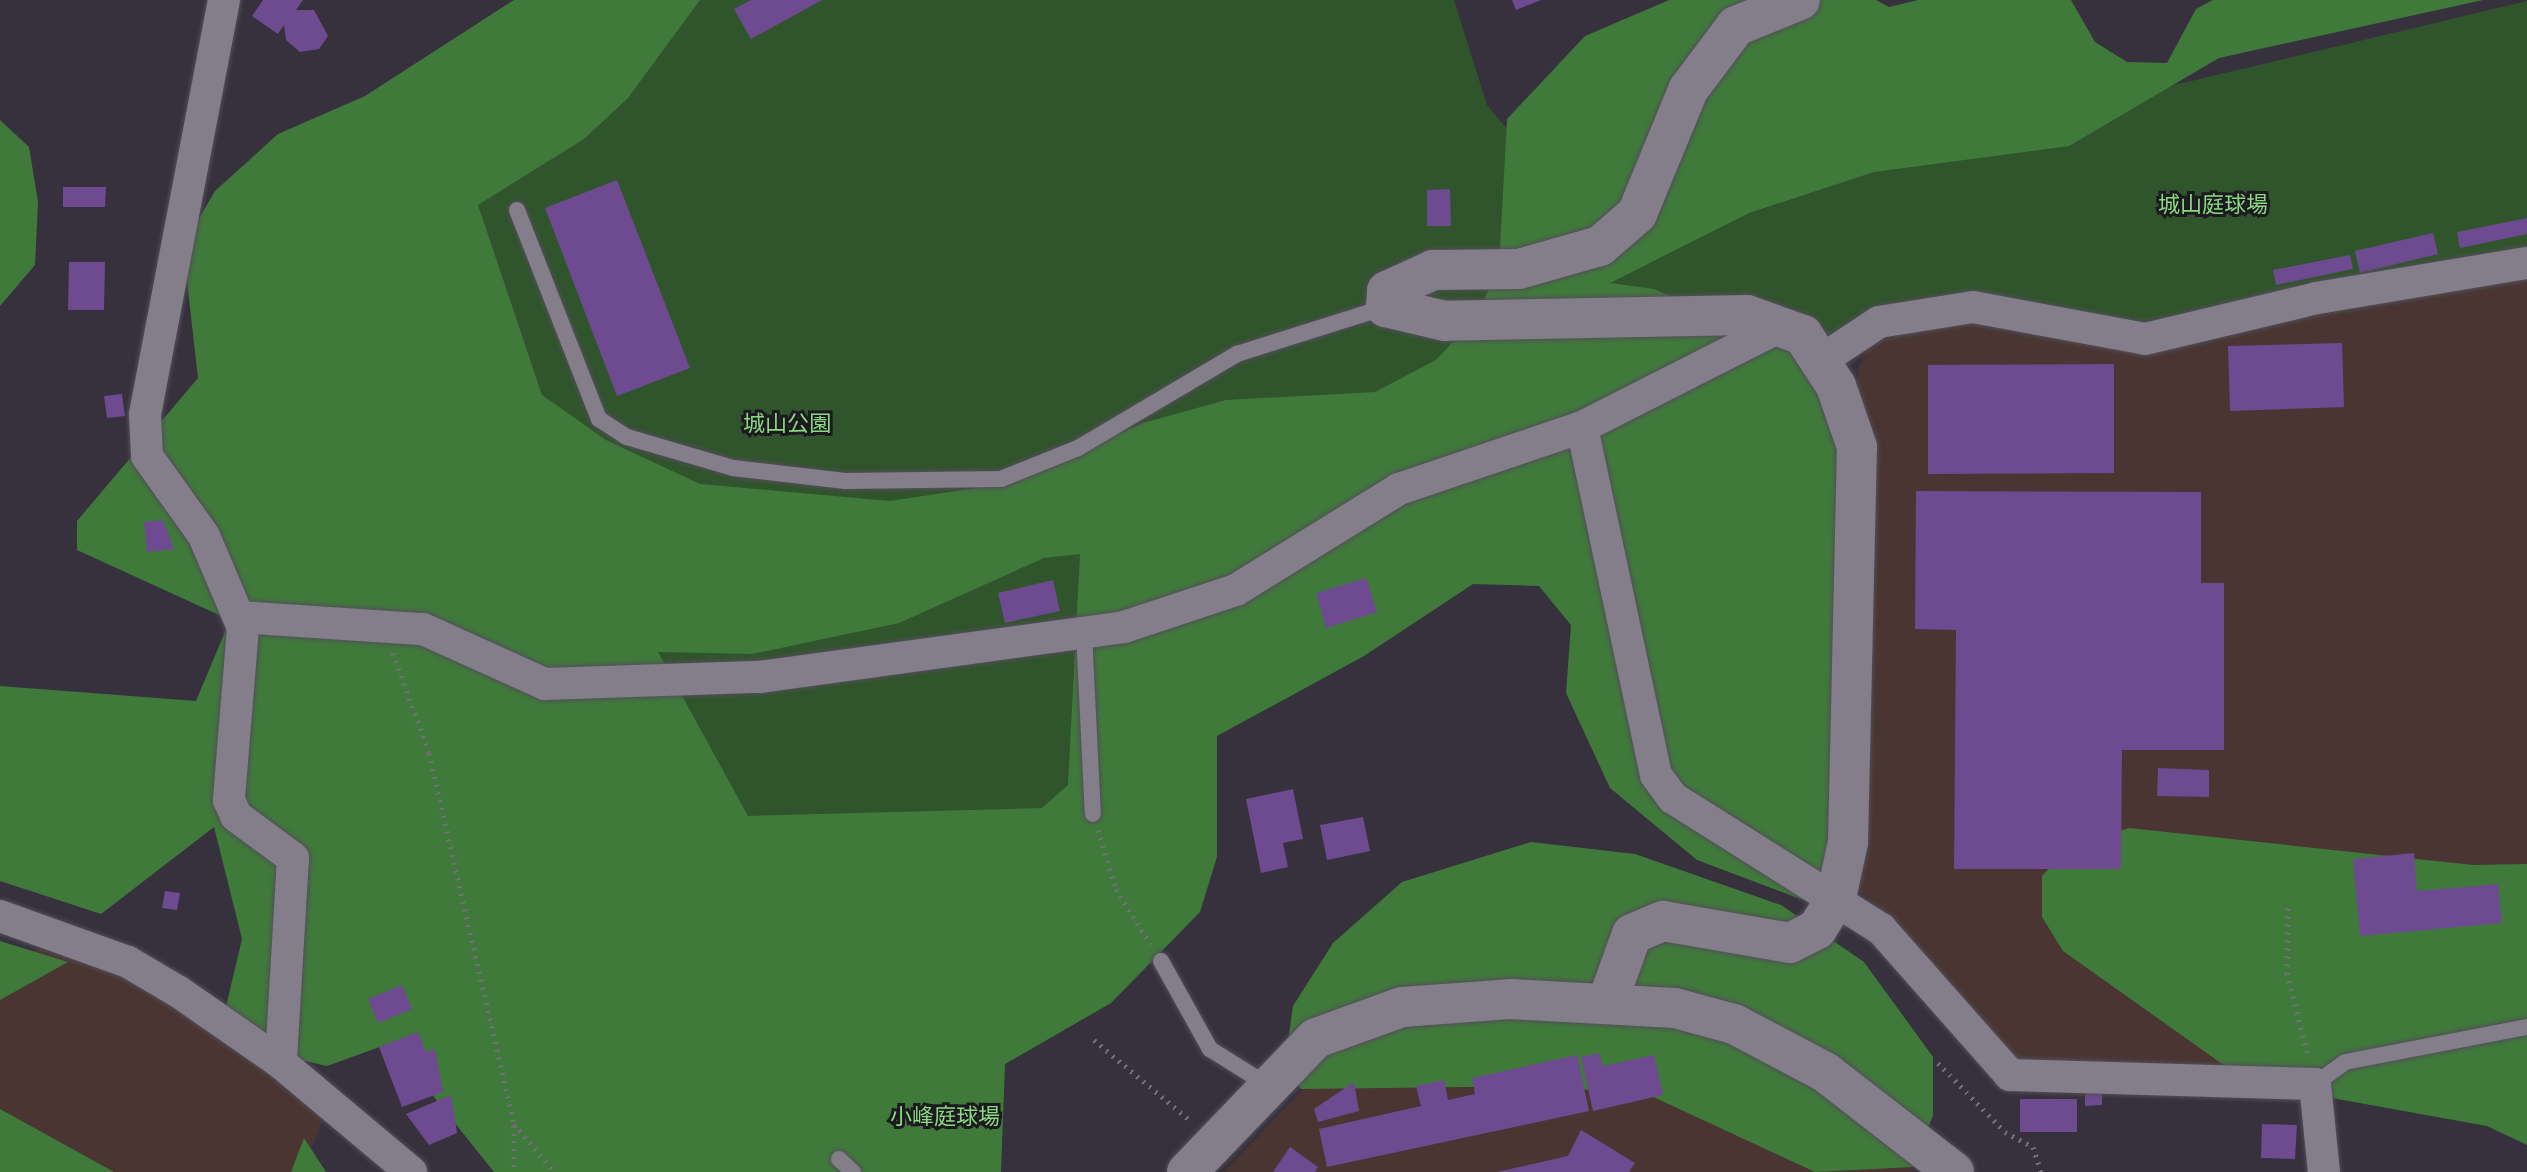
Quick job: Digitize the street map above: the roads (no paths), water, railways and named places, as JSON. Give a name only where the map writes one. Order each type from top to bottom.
[{"type":"street","points":[[224,0],[145,415],[147,456],[204,536],[240,617],[244,644],[229,800],[236,816],[293,858],[281,1063]]},
{"type":"street","points":[[1607,1003],[1632,934],[1663,921],[1790,943],[1817,929],[1836,898],[1848,842],[1857,447],[1820,361],[1803,335],[1747,315],[1679,313],[1445,321],[1386,307],[1387,291],[1433,270],[1519,269],[1600,246],[1637,214],[1688,90],[1736,26],[1800,0]]},
{"type":"street","points":[[1820,361],[1879,322],[1973,307],[2145,339],[2317,298],[2527,263]]},
{"type":"street","points":[[240,617],[423,629],[545,684],[760,677],[1124,627],[1236,590],[1399,489],[1582,427],[1779,327]]},
{"type":"street","points":[[1582,427],[1656,775],[1673,798],[1881,929],[2010,1075],[2315,1084],[2324,1172]]},
{"type":"street","points":[[0,916],[128,962],[281,1063],[411,1172]]},
{"type":"street","points":[[1187,1172],[1266,1084],[1316,1038],[1402,1007],[1510,999],[1675,1008],[1777,1044],[1825,1072],[1954,1172]]},
{"type":"lane","points":[[517,210],[599,419],[627,437],[733,468],[845,481],[1001,479],[1078,448],[1237,354],[1386,307]]},
{"type":"lane","points":[[1084,633],[1093,814]]},
{"type":"lane","points":[[1161,961],[1210,1049],[1266,1084]]},
{"type":"lane","points":[[2315,1084],[2345,1062],[2527,1027]]},
{"type":"lane","points":[[839,1159],[853,1172]]},
{"type":"park label","name":"城山庭球場","points":[[2213,207]]},
{"type":"park label","name":"城山公園","points":[[787,426]]},
{"type":"park label","name":"小峰庭球場","points":[[945,1119]]}]
